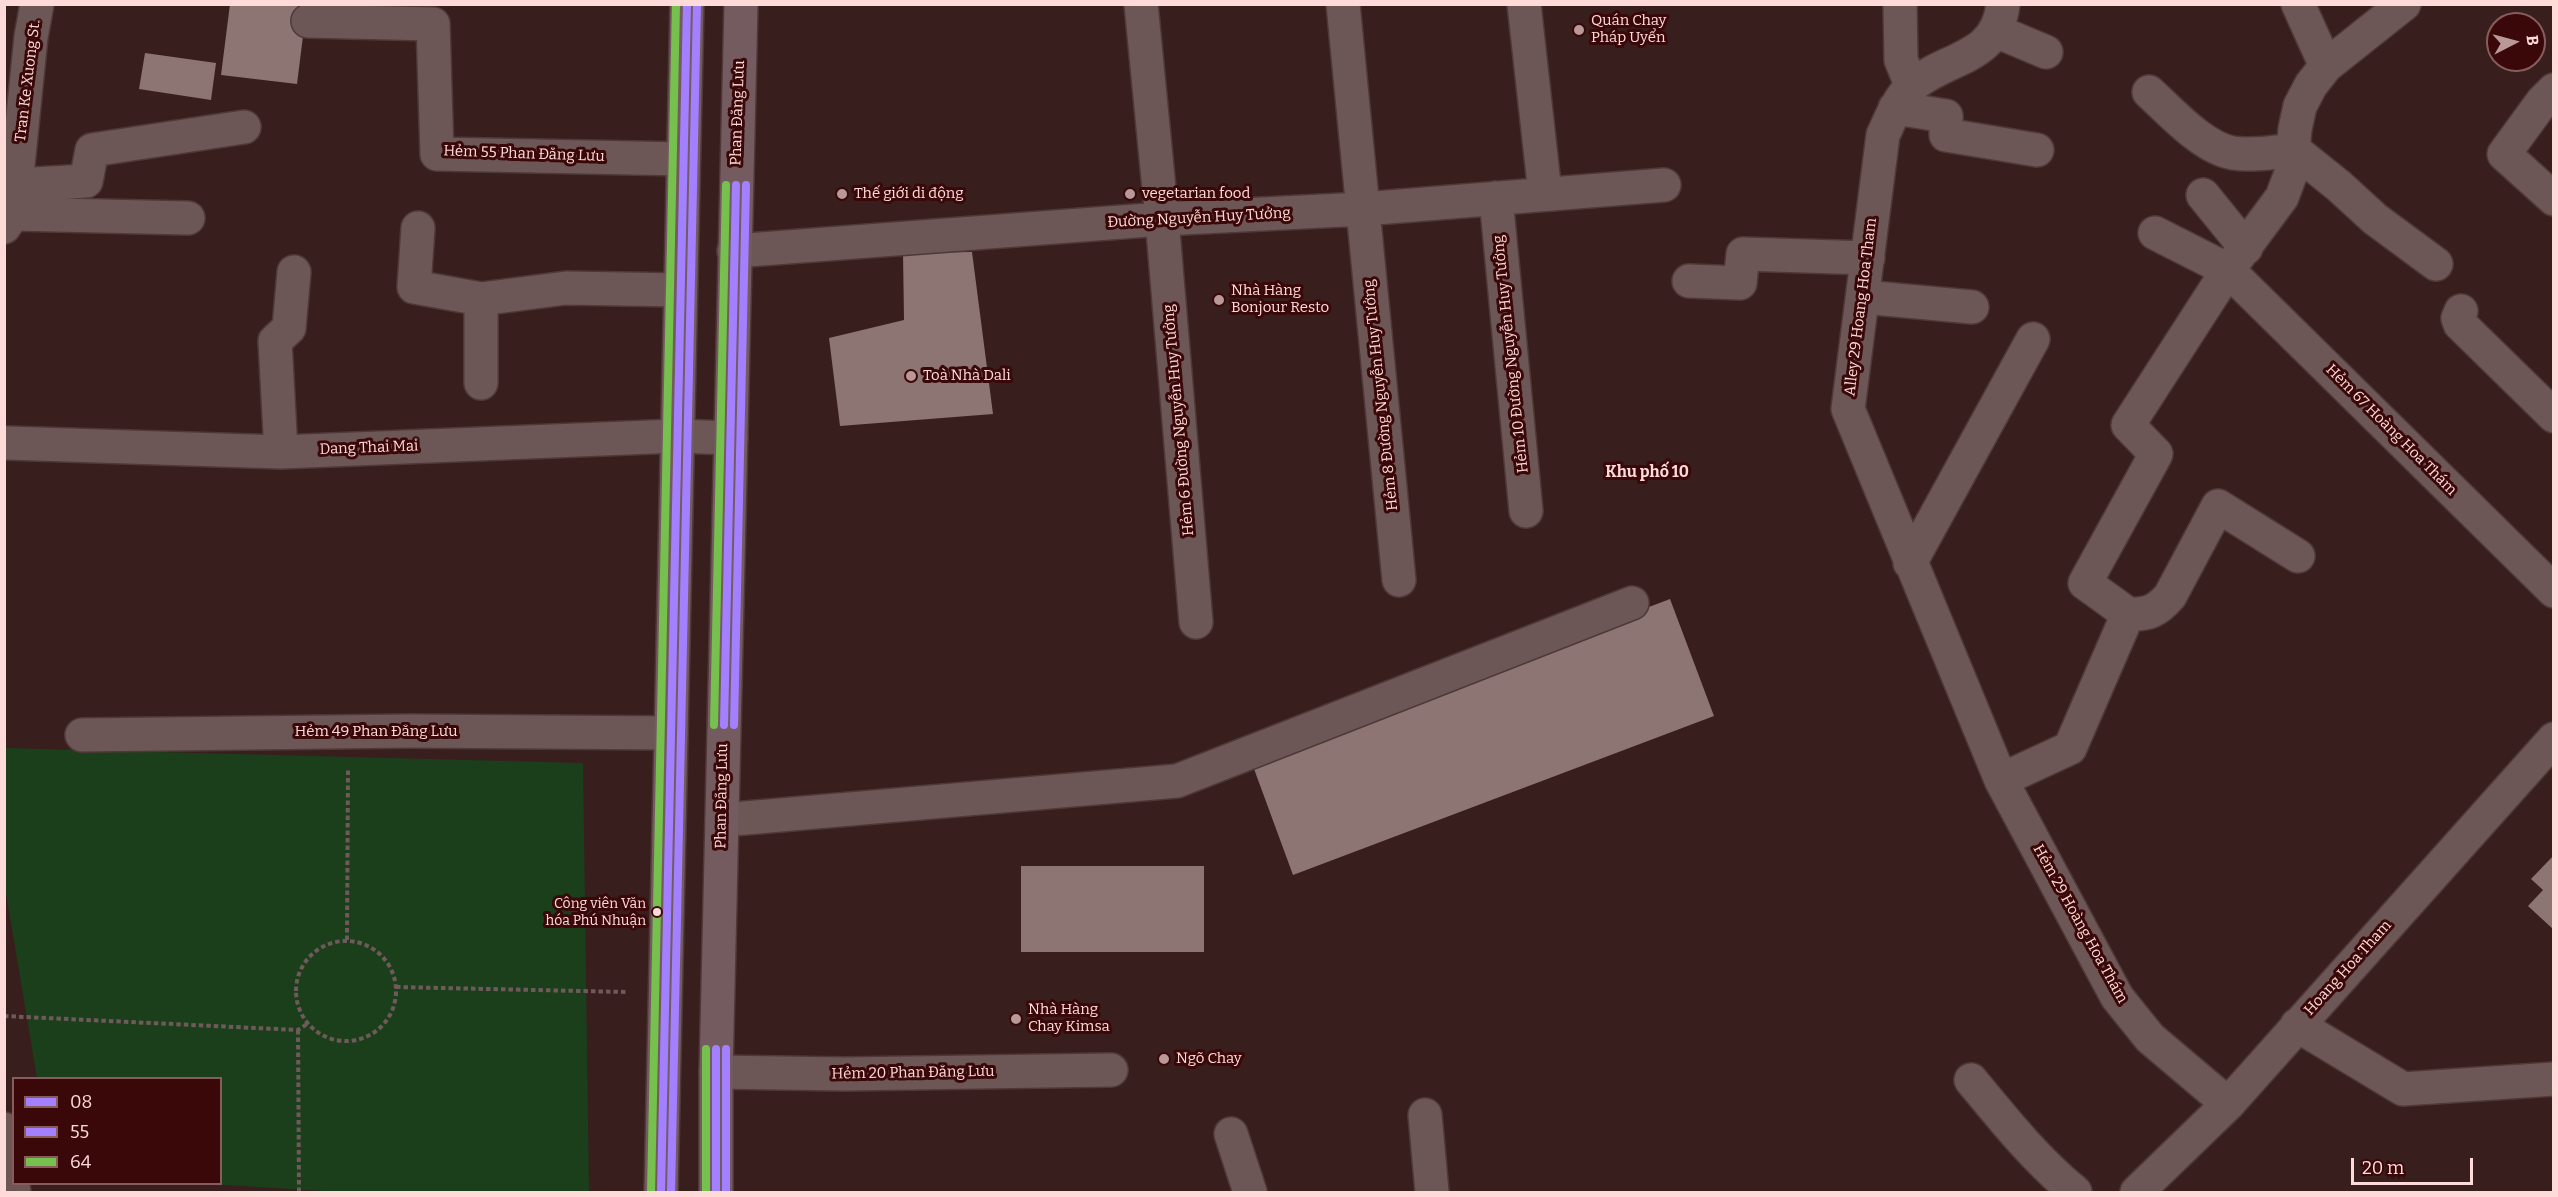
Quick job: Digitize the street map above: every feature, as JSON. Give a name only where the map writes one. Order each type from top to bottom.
[{"type":"main road","points":[[661,1192],[687,4]]},
{"type":"main road","name":"Phan Đăng Lưu","points":[[716,1192],[716,1072],[741,4]]},
{"type":"street","name":"Tran Ke Xuong St.","points":[[11,209],[17,38],[37,4]]},
{"type":"street","name":"Hẻm 6 Đường Nguyễn Huy Tưởng","points":[[1141,4],[1162,219],[1196,622]]},
{"type":"street","name":"Hẻm 8 Đường Nguyễn Huy Tưởng","points":[[1343,4],[1399,580]]},
{"type":"street","points":[[1524,4],[1545,194]]},
{"type":"street","points":[[1900,4],[1904,97]]},
{"type":"street","points":[[2298,4],[2326,66]]},
{"type":"street","points":[[2298,556],[2218,506],[2170,596],[2159,608],[2146,615],[2128,614],[2085,583],[2156,454],[2128,425],[2236,259],[2282,197],[2291,173],[2295,129],[2300,106],[2311,86],[2326,66],[2404,4]]},
{"type":"street","points":[[1904,97],[1962,61],[1986,43],[2000,18],[2046,52]]},
{"type":"street","name":"Hẻm 55 Phan Đăng Lưu","points":[[308,21],[433,24],[437,154],[683,159]]},
{"type":"street","points":[[1949,67],[1946,135],[2037,150]]},
{"type":"street","points":[[2553,90],[2504,154],[2553,199]]},
{"type":"street","points":[[2149,92],[2191,130],[2212,144],[2232,153],[2294,150],[2339,186],[2374,219],[2436,264]]},
{"type":"street","points":[[1904,97],[1947,116]]},
{"type":"street","name":"Alley 29 Hoang Hoa Tham","points":[[1904,97],[1883,135],[1848,410],[2001,780]]},
{"type":"street","points":[[11,209],[86,181],[92,150],[244,127]]},
{"type":"street","name":"Đường Nguyễn Huy Tưởng","points":[[734,250],[1162,219],[1363,209],[1664,185]]},
{"type":"street","points":[[2203,195],[2236,259]]},
{"type":"street","name":"Hẻm 10 Đường Nguyễn Huy Tưởng","points":[[1496,198],[1526,511]]},
{"type":"street","points":[[11,209],[188,218]]},
{"type":"street","points":[[418,228],[414,288],[482,299],[566,288],[680,290]]},
{"type":"street","name":"Hẻm 67 Hoàng Hoa Thám","points":[[2155,233],[2236,259],[2553,591]]},
{"type":"street","points":[[1689,281],[1740,283],[1743,254],[1868,258]]},
{"type":"street","points":[[281,452],[275,341],[289,328],[294,272]]},
{"type":"street","points":[[1863,297],[1972,307]]},
{"type":"street","points":[[482,299],[482,383]]},
{"type":"street","points":[[2462,311],[2458,318],[2460,324],[2553,416]]},
{"type":"street","points":[[1910,563],[2033,339]]},
{"type":"street","name":"Dang Thai Mai","points":[[7,443],[281,452],[676,436],[731,438]]},
{"type":"street","points":[[722,820],[1177,781],[1632,603]]},
{"type":"street","points":[[2001,780],[2070,748],[2128,614]]},
{"type":"street","name":"Hẻm 49 Phan Đăng Lưu","points":[[81,735],[349,732],[671,733]]},
{"type":"street","name":"Hoang Hoa Tham","points":[[2137,1192],[2228,1104],[2553,739]]},
{"type":"street","name":"Hẻm 29 Hoàng Hoa Thám","points":[[2001,780],[2117,997],[2150,1038],[2228,1104]]},
{"type":"street","points":[[2297,1025],[2403,1089],[2553,1079]]},
{"type":"street","name":"Hẻm 20 Phan Đăng Lưu","points":[[716,1072],[845,1074],[1111,1070]]},
{"type":"street","points":[[1971,1080],[2020,1142],[2074,1192]]},
{"type":"street","points":[[1425,1115],[1432,1192]]},
{"type":"street","points":[[4,1129],[12,1179]]},
{"type":"street","points":[[1231,1134],[1250,1192]]},
{"type":"path","points":[[347,940],[349,732]]},
{"type":"path","points":[[347,940],[363,943],[377,950],[388,963],[395,977],[396,987],[392,1011],[383,1026],[370,1036],[354,1041],[337,1041],[320,1035],[307,1024],[299,1009],[295,992],[297,976],[304,961],[316,950],[330,942],[347,940]]},
{"type":"path","points":[[396,987],[586,991]]},
{"type":"path","points":[[4,1016],[298,1030],[307,1024]]},
{"type":"path","points":[[298,1030],[299,1192]]},
{"type":"green space","name":"Công viên Văn hóa Phú Nhuận","points":[[4,748],[583,763],[589,1192],[341,1192],[222,1185],[222,1077],[37,1077],[5,887]]},
{"type":"building","points":[[230,4],[307,4],[297,84],[221,75]]},
{"type":"building","points":[[145,53],[216,63],[211,100],[139,89]]},
{"type":"building","name":"Toà Nhà Dali","points":[[972,252],[993,414],[840,426],[829,338],[904,320],[903,253]]},
{"type":"building","points":[[1670,599],[1714,716],[1293,875],[1250,758]]},
{"type":"building","points":[[2554,855],[2554,930],[2528,906],[2543,890],[2531,879]]},
{"type":"building","points":[[1021,866],[1204,866],[1204,952],[1021,952]]},
{"type":"transit line","name":"64","points":[[651,1192],[676,4]]},
{"type":"transit line","name":"08","points":[[661,1192],[687,4]]},
{"type":"transit line","name":"55","points":[[671,1192],[697,4]]},
{"type":"transit line","name":"64","points":[[714,725],[726,185]]},
{"type":"transit line","name":"08","points":[[724,725],[736,185]]},
{"type":"transit line","name":"55","points":[[734,725],[746,185]]},
{"type":"transit line","name":"64","points":[[706,1049],[706,1192]]},
{"type":"transit line","name":"08","points":[[716,1049],[716,1192]]},
{"type":"transit line","name":"55","points":[[726,1049],[726,1192]]},
{"type":"place","name":"Quán Chay Pháp Uyển","points":[[1579,30]]},
{"type":"place","name":"Thế giới di động","points":[[842,194]]},
{"type":"place","name":"vegetarian food","points":[[1130,194]]},
{"type":"place","name":"Nhà Hàng Bonjour Resto","points":[[1219,300]]},
{"type":"place","name":"Toà Nhà Dali","points":[[911,376]]},
{"type":"place","name":"Công viên Văn hóa Phú Nhuận","points":[[657,912]]},
{"type":"place","name":"Nhà Hàng Chay Kimsa","points":[[1016,1019]]},
{"type":"place","name":"Ngõ Chay","points":[[1164,1059]]},
{"type":"district","name":"Khu phố 10","points":[[1647,473]]}]
